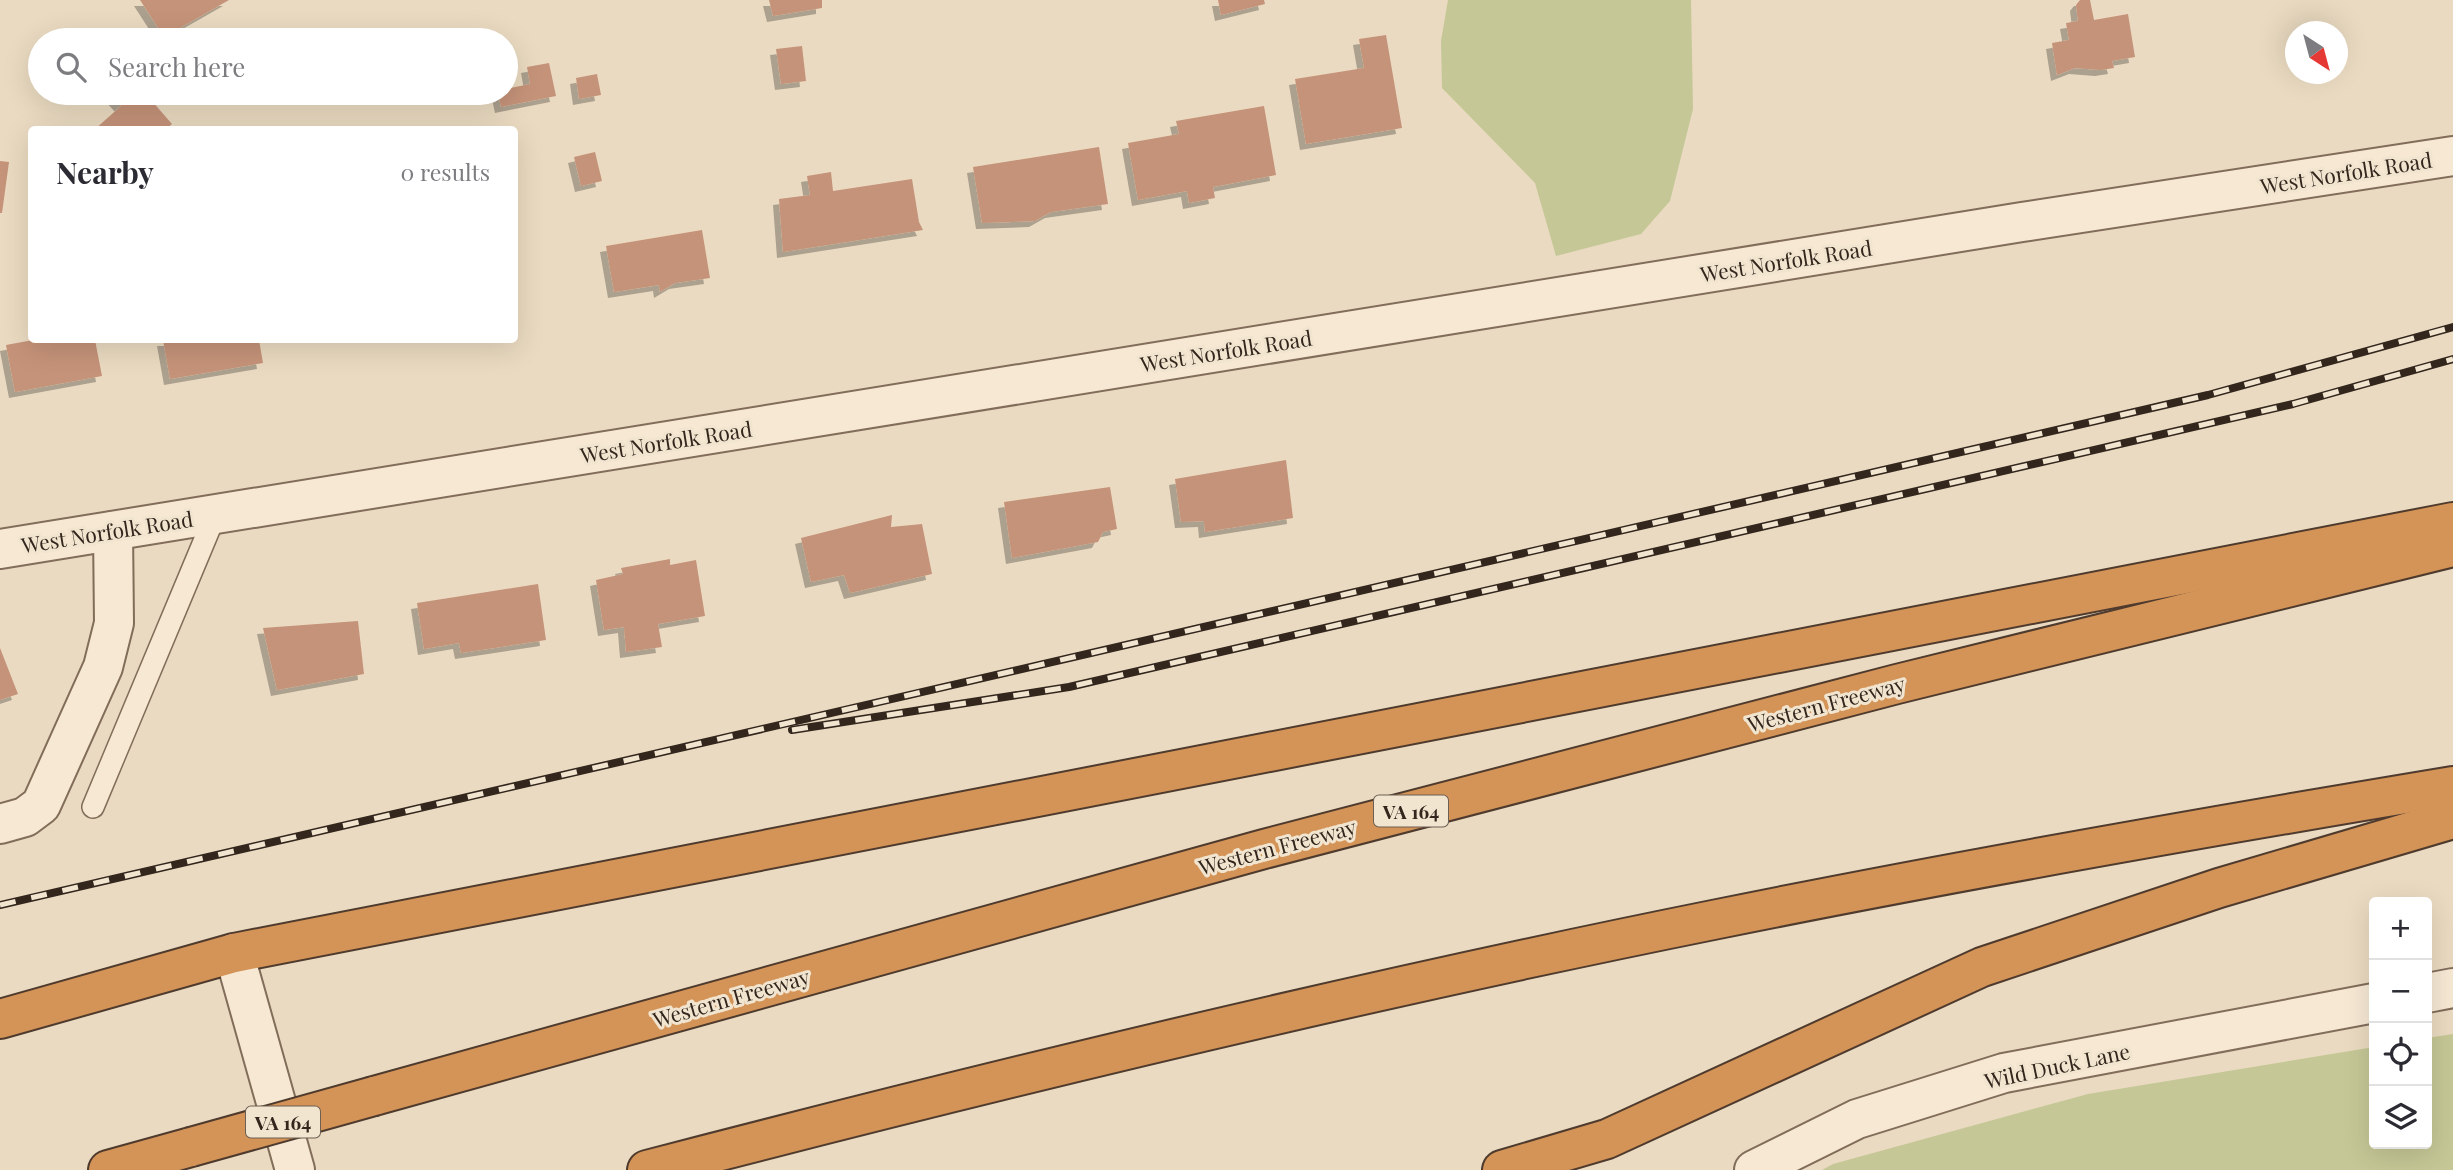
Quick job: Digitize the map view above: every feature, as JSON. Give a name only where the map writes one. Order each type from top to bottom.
[{"type":"highway","points":[[0,1019],[234,953],[2453,522]]},
{"type":"highway","name":"Western Freeway","points":[[108,1170],[1264,849],[1897,684],[2453,547]]},
{"type":"highway","points":[[647,1170],[844,1119],[1329,1003],[1700,923],[2216,826],[2453,786]]},
{"type":"highway","points":[[1502,1170],[1606,1139],[1982,967],[2220,888],[2453,819]]},
{"type":"street","name":"West Norfolk Road","points":[[0,549],[2022,222],[2453,156]]},
{"type":"street","points":[[0,824],[25,817],[41,805],[103,667],[114,623],[113,531]]},
{"type":"street","points":[[234,953],[295,1170]]},
{"type":"street","points":[[2432,992],[2453,988]]},
{"type":"street","name":"Wild Duck Lane","points":[[1754,1170],[1857,1119],[2004,1073],[2369,1004]]},
{"type":"lane","points":[[93,807],[216,513]]},
{"type":"green space","points":[[1448,0],[1691,0],[1693,109],[1670,201],[1641,234],[1556,256],[1535,183],[1442,88],[1441,41]]},
{"type":"green space","points":[[2453,1034],[2453,1170],[1822,1170],[1833,1164],[2088,1094],[2369,1048],[2369,1149],[2432,1149],[2432,1037]]},
{"type":"building","points":[[140,0],[229,0],[180,28],[158,28]]},
{"type":"building","points":[[769,0],[822,0],[822,8],[773,16]]},
{"type":"building","points":[[1218,0],[1264,0],[1265,4],[1221,15]]},
{"type":"building","points":[[2080,0],[2090,0],[2094,20],[2128,14],[2135,57],[2112,61],[2114,68],[2075,68],[2057,75],[2052,43],[2069,40],[2066,23],[2078,21],[2076,5]]},
{"type":"building","points":[[1386,35],[1402,128],[1306,144],[1295,79],[1364,68],[1359,39]]},
{"type":"building","points":[[802,46],[806,81],[781,84],[776,49]]},
{"type":"building","points":[[549,63],[556,96],[518,104],[518,86],[530,84],[527,67]]},
{"type":"building","points":[[597,74],[601,95],[579,99],[576,78]]},
{"type":"building","points":[[155,105],[172,124],[98,126],[121,106]]},
{"type":"building","points":[[1264,106],[1276,175],[1213,187],[1215,198],[1189,203],[1187,191],[1138,200],[1128,143],[1179,134],[1176,121]]},
{"type":"building","points":[[1099,147],[1108,204],[1051,212],[1035,221],[982,223],[973,167]]},
{"type":"building","points":[[595,152],[602,181],[581,186],[574,157]]},
{"type":"building","points":[[0,161],[9,162],[2,213],[0,213]]},
{"type":"building","points":[[831,172],[833,191],[912,179],[919,222],[923,230],[783,252],[779,199],[810,195],[807,176]]},
{"type":"building","points":[[702,230],[710,278],[675,283],[660,292],[659,285],[614,292],[606,246]]},
{"type":"building","points":[[28,341],[96,343],[102,376],[15,392],[6,345]]},
{"type":"building","points":[[164,343],[260,343],[263,363],[170,379]]},
{"type":"building","points":[[1286,460],[1293,518],[1205,532],[1204,521],[1181,522],[1175,479]]},
{"type":"building","points":[[1110,487],[1117,529],[1103,532],[1098,542],[1012,558],[1004,502]]},
{"type":"building","points":[[892,515],[891,527],[922,524],[932,574],[850,593],[844,575],[811,582],[801,538]]},
{"type":"building","points":[[670,559],[670,565],[696,560],[705,616],[658,624],[662,647],[626,652],[624,627],[604,630],[596,580],[623,574],[621,568]]},
{"type":"building","points":[[538,584],[546,640],[461,653],[459,643],[424,649],[417,603]]},
{"type":"building","points":[[358,621],[364,674],[277,690],[263,628]]},
{"type":"building","points":[[0,648],[18,694],[0,700]]},
{"type":"railway","points":[[0,905],[2208,395],[2453,327]]},
{"type":"railway","points":[[792,730],[1069,687],[2293,404],[2453,359]]}]
